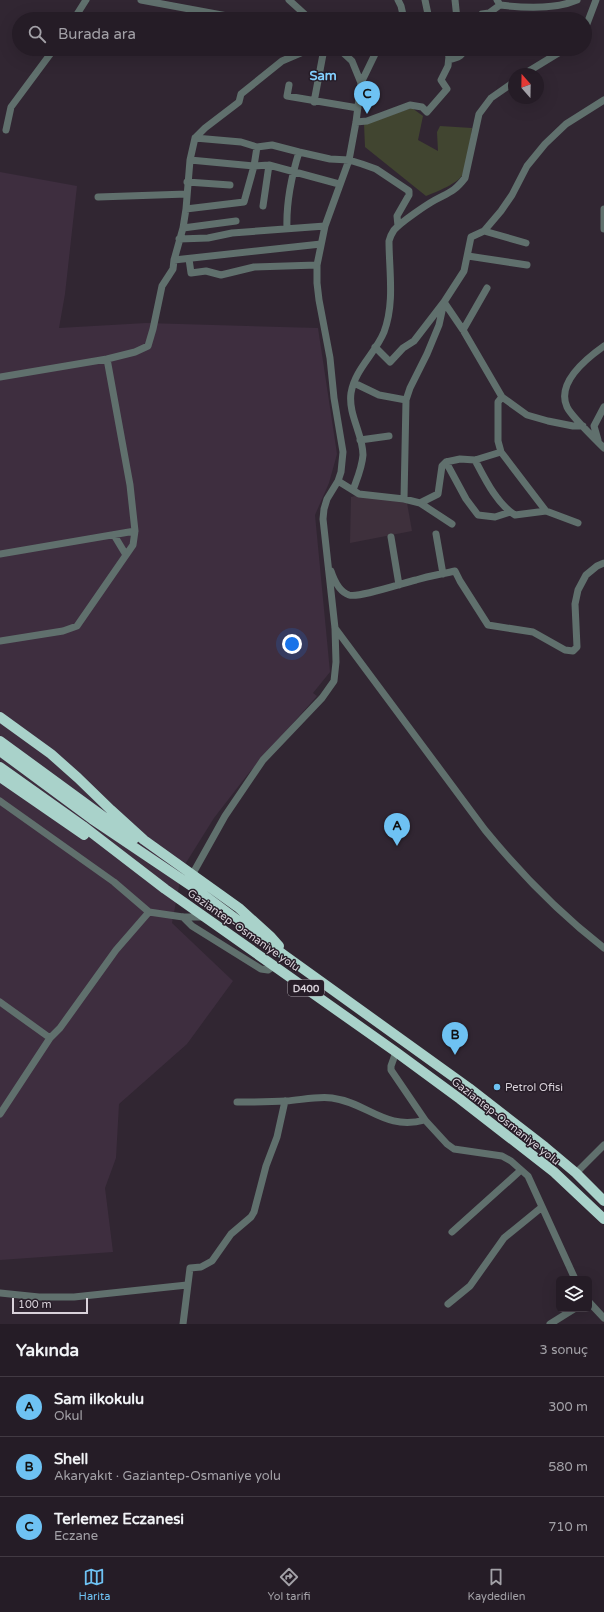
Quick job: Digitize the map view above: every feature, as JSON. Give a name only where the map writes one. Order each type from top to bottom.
[{"type":"highway","points":[[0,717],[51,754],[130,828],[192,875],[239,908],[271,937],[284,954]]},
{"type":"highway","name":"D400","points":[[0,741],[150,852],[171,872]]},
{"type":"highway","name":"Gaziantep-Osmaniye yolu","points":[[0,751],[92,819],[193,887],[469,1088],[576,1173],[604,1201]]},
{"type":"highway","name":"Gaziantep-Osmaniye yolu","points":[[0,766],[84,826],[165,889],[396,1052],[554,1172],[604,1219]]},
{"type":"highway","name":"D400","points":[[0,777],[137,873],[165,889]]},
{"type":"street","points":[[78,12],[86,0]]},
{"type":"street","points":[[140,0],[205,12]]},
{"type":"street","points":[[289,0],[302,12]]},
{"type":"street","points":[[398,0],[402,12]]},
{"type":"street","points":[[426,0],[428,12]]},
{"type":"street","points":[[455,0],[456,12]]},
{"type":"street","points":[[490,12],[499,2],[520,7],[558,6],[577,0]]},
{"type":"street","points":[[591,12],[596,0]]},
{"type":"street","points":[[6,130],[11,107],[49,56]]},
{"type":"street","points":[[0,377],[107,359],[135,352],[148,346],[162,286],[173,269],[179,239],[183,228],[186,208],[187,182],[195,138],[239,102],[241,94],[282,61],[294,56]]},
{"type":"street","points":[[314,102],[323,56]]},
{"type":"street","points":[[347,56],[352,61],[362,83]]},
{"type":"street","points":[[192,875],[225,816],[263,760],[322,698],[334,681],[336,662],[335,628],[323,519],[327,499],[338,481],[341,472],[343,452],[334,398],[330,358],[319,300],[317,265],[325,226],[348,160],[362,83],[374,56]]},
{"type":"street","points":[[356,122],[367,121],[410,105],[422,107],[427,112],[447,89],[441,80],[448,66],[449,56]]},
{"type":"street","points":[[449,60],[462,56]]},
{"type":"street","points":[[534,68],[554,56]]},
{"type":"street","points":[[289,84],[287,96],[314,102],[358,108]]},
{"type":"street","points":[[353,490],[360,472],[363,454],[352,414],[351,394],[355,376],[384,332],[389,313],[389,241],[394,230],[398,226],[435,200],[449,194],[460,185],[465,178],[479,114],[491,98],[508,86]]},
{"type":"street","points":[[375,347],[390,362],[403,348],[414,341],[444,302],[464,271],[472,237],[484,231],[512,195],[527,166],[545,144],[566,124],[604,100]]},
{"type":"street","points":[[195,138],[241,142],[257,147],[272,145],[330,159],[348,160],[371,167],[408,191],[409,195],[397,216],[398,226]]},
{"type":"street","points":[[186,208],[244,202],[254,166],[257,147]]},
{"type":"street","points":[[287,229],[286,210],[292,171],[299,152]]},
{"type":"street","points":[[190,160],[254,166],[269,165],[339,184]]},
{"type":"street","points":[[263,206],[269,165]]},
{"type":"street","points":[[187,182],[230,185]]},
{"type":"street","points":[[98,197],[187,194]]},
{"type":"street","points":[[604,209],[604,229]]},
{"type":"street","points":[[183,228],[236,221]]},
{"type":"street","points":[[179,239],[208,238],[232,233],[325,226]]},
{"type":"street","points":[[484,231],[526,243]]},
{"type":"street","points":[[174,260],[321,244]]},
{"type":"street","points":[[468,256],[527,265]]},
{"type":"street","points":[[189,259],[191,273],[206,271],[221,275],[254,267],[317,265]]},
{"type":"street","points":[[463,330],[487,288]]},
{"type":"street","points":[[444,302],[463,330],[502,397],[527,415],[567,425],[583,426]]},
{"type":"street","points":[[404,499],[406,400],[439,325],[444,302]]},
{"type":"street","points":[[604,346],[587,358],[575,371],[564,398],[568,409],[604,448]]},
{"type":"street","points":[[0,641],[63,631],[77,626],[133,545],[135,530],[130,485],[107,359]]},
{"type":"street","points":[[354,384],[379,395],[406,400]]},
{"type":"street","points":[[502,397],[498,402],[498,441],[501,452],[546,511]]},
{"type":"street","points":[[598,443],[594,426],[604,407]]},
{"type":"street","points":[[360,440],[389,436]]},
{"type":"street","points":[[420,503],[438,494],[442,466],[446,462],[460,459],[475,460],[501,452]]},
{"type":"street","points":[[475,460],[484,478],[506,510],[515,515],[546,511],[578,522]]},
{"type":"street","points":[[446,462],[466,499],[478,515],[495,517],[510,512]]},
{"type":"street","points":[[338,481],[359,494],[404,499],[420,503],[452,524]]},
{"type":"street","points":[[0,554],[114,535],[135,530]]},
{"type":"street","points":[[436,534],[443,574]]},
{"type":"street","points":[[114,535],[126,554]]},
{"type":"street","points":[[391,537],[399,585]]},
{"type":"street","points":[[328,562],[334,579],[343,592],[351,596],[455,571],[488,625],[533,632],[565,650],[573,651],[577,647],[575,604],[578,590],[586,576],[597,566],[604,563]]},
{"type":"street","points":[[335,628],[485,830],[508,858],[533,886],[559,911],[604,948]]},
{"type":"street","points":[[0,801],[114,882],[149,912],[183,917],[204,917]]},
{"type":"street","points":[[0,1114],[50,1038],[60,1028],[116,950],[149,912]]},
{"type":"street","points":[[183,917],[192,926],[261,970],[268,970],[274,966]]},
{"type":"street","points":[[0,1002],[50,1038]]},
{"type":"street","points":[[396,1052],[391,1070],[425,1120],[447,1144],[454,1149],[502,1156],[511,1161],[528,1176],[574,1276]]},
{"type":"street","points":[[237,1102],[330,1098],[350,1103],[395,1122],[407,1123],[425,1120]]},
{"type":"street","points":[[183,1324],[190,1268],[201,1267],[212,1261],[231,1234],[251,1217],[254,1212],[266,1166],[278,1137],[285,1101]]},
{"type":"street","points":[[576,1173],[604,1145]]},
{"type":"street","points":[[452,1232],[521,1170]]},
{"type":"street","points":[[448,1304],[470,1286],[504,1238],[542,1207]]},
{"type":"street","points":[[0,1293],[39,1297],[74,1297],[187,1285]]},
{"type":"street","points":[[592,1305],[604,1318]]},
{"type":"street","points":[[550,1324],[569,1312]]},
{"type":"shaded area","points":[[0,172],[77,186],[65,294],[59,328],[146,323],[318,328],[337,454],[329,483],[315,515],[330,672],[313,693],[317,696],[248,774],[214,818],[184,866],[183,865],[172,923],[233,981],[187,1044],[119,1104],[116,1158],[105,1188],[113,1252],[0,1260]]},
{"type":"shaded area","points":[[364,494],[406,497],[412,531],[350,543],[351,497]]},
{"type":"green space","points":[[412,108],[423,116],[418,140],[438,151],[437,132],[440,126],[472,128],[468,157],[461,177],[441,190],[426,196],[365,147],[364,124]]},
{"type":"place","name":"Terlemez Eczanesi","points":[[367,114]]},
{"type":"place","name":"Sam ilkokulu","points":[[397,846]]},
{"type":"place","name":"Shell","points":[[455,1055]]},
{"type":"place","name":"Petrol Ofisi","points":[[497,1087]]},
{"type":"district","name":"Sam","points":[[323,75]]}]
